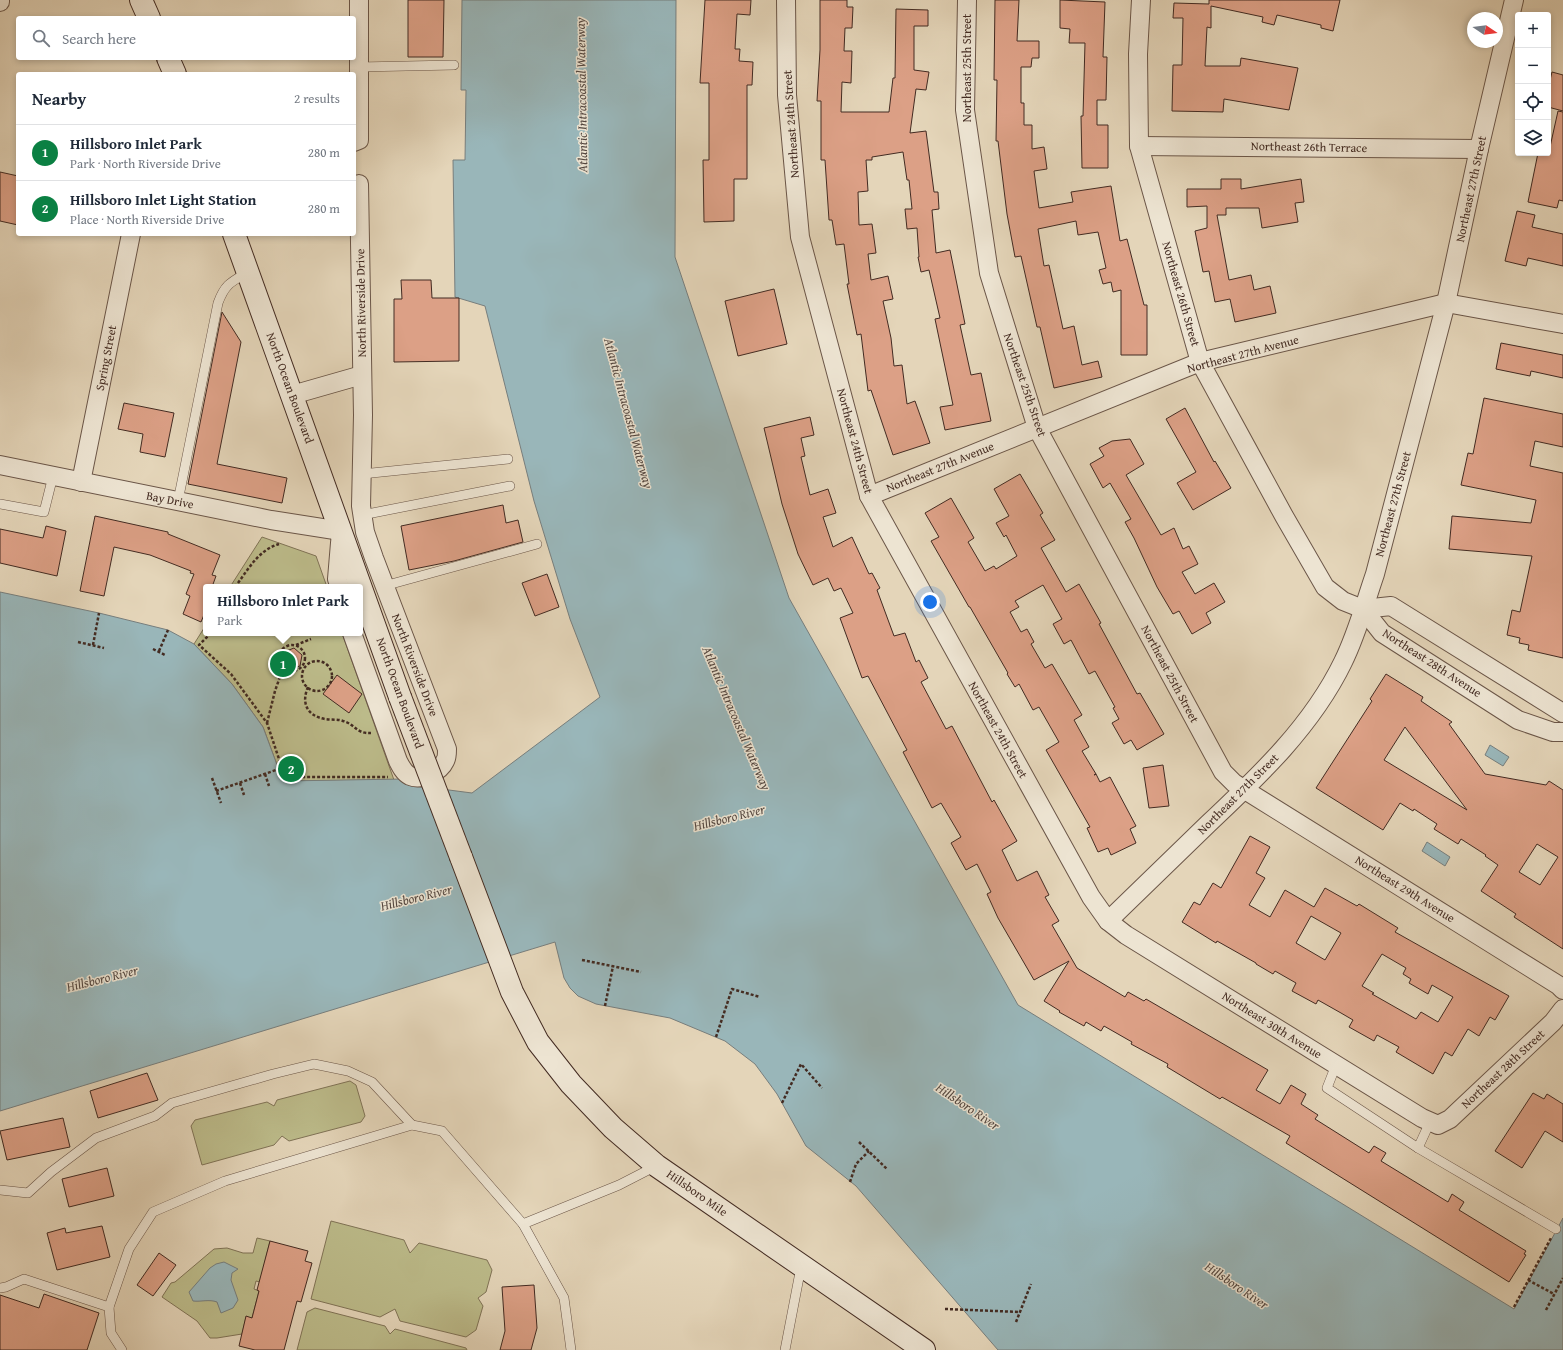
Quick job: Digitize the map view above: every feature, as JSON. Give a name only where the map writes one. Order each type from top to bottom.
[{"type":"main road","points":[[141,0],[148,16]]},
{"type":"main road","name":"North Ocean Boulevard","points":[[235,236],[360,584]]},
{"type":"main road","name":"North Ocean Boulevard","points":[[363,593],[400,697],[512,992]]},
{"type":"main road","name":"Hillsboro Mile","points":[[512,992],[538,1042],[571,1084],[613,1128],[657,1166],[924,1350]]},
{"type":"street","points":[[356,141],[360,140],[357,30],[359,0]]},
{"type":"street","name":"Northeast 24th Street","points":[[786,0],[787,95],[800,238],[869,496],[1087,890],[1108,921]]},
{"type":"street","name":"Northeast 25th Street","points":[[967,0],[965,110],[989,273],[1037,428],[1223,772],[1245,790]]},
{"type":"street","name":"Northeast 26th Street","points":[[1141,0],[1138,54],[1139,146],[1200,362],[1284,516],[1326,587],[1343,601],[1364,609]]},
{"type":"street","name":"Northeast 27th Street","points":[[1108,921],[1245,790],[1284,748],[1316,707],[1343,662],[1364,609],[1375,574],[1446,303],[1479,149],[1514,0]]},
{"type":"street","name":"Northeast 26th Terrace","points":[[1139,146],[1479,149]]},
{"type":"street","name":"North Riverside Drive","points":[[353,636],[398,761],[404,772],[410,776],[425,776],[441,767],[446,761],[447,749],[384,586],[365,532],[362,515],[362,375],[359,184]]},
{"type":"street","name":"Spring Street","points":[[81,482],[131,236]]},
{"type":"street","name":"Northeast 27th Avenue","points":[[869,496],[1200,362],[1446,303],[1563,324]]},
{"type":"street","name":"North Riverside Drive","points":[[292,395],[362,375]]},
{"type":"street","name":"Bay Drive","points":[[0,464],[81,482],[271,520],[341,531]]},
{"type":"street","points":[[339,584],[338,579],[341,531]]},
{"type":"street","points":[[1364,609],[1391,606],[1563,713]]},
{"type":"street","name":"Northeast 28th Avenue","points":[[1364,609],[1382,633],[1518,720],[1553,732],[1563,732]]},
{"type":"street","name":"Northeast 29th Avenue","points":[[1245,790],[1558,985],[1563,990]]},
{"type":"street","name":"Northeast 30th Avenue","points":[[1108,921],[1126,935],[1434,1124]]},
{"type":"street","name":"Northeast 28th Street","points":[[1434,1124],[1450,1119],[1553,1022],[1563,1009]]},
{"type":"lane","points":[[359,66],[454,65]]},
{"type":"lane","points":[[178,501],[218,303],[222,292],[229,283],[248,272]]},
{"type":"lane","points":[[362,474],[508,459]]},
{"type":"lane","points":[[0,504],[44,512],[53,476]]},
{"type":"lane","points":[[362,515],[510,486]]},
{"type":"lane","points":[[384,586],[537,544]]},
{"type":"lane","points":[[0,1190],[28,1193],[51,1172],[96,1138],[155,1116],[172,1103],[273,1074],[314,1064],[348,1071],[372,1082],[412,1125]]},
{"type":"lane","points":[[1336,1065],[1327,1088],[1418,1148],[1556,1228]]},
{"type":"lane","points":[[1418,1148],[1434,1124]]},
{"type":"lane","points":[[122,1350],[111,1333],[109,1307],[129,1249],[153,1212],[225,1181],[412,1125],[442,1131],[524,1224],[564,1298],[571,1350]]},
{"type":"lane","points":[[524,1224],[619,1185],[657,1166]]},
{"type":"lane","points":[[785,1350],[801,1265]]},
{"type":"lane","points":[[0,1288],[24,1279],[109,1307]]},
{"type":"path","points":[[237,584],[259,554],[268,547],[279,544]]},
{"type":"path","points":[[92,645],[99,613]]},
{"type":"path","points":[[158,652],[168,630]]},
{"type":"path","points":[[208,636],[198,645],[231,674],[268,723],[286,777],[389,777],[393,772]]},
{"type":"path","points":[[295,645],[300,648],[305,656],[304,666],[302,678],[308,687],[318,691],[328,686],[331,681],[332,670],[324,662],[319,661],[309,663],[304,666],[296,671],[291,672],[283,668],[280,664],[279,654],[285,647],[310,639]]},
{"type":"path","points":[[78,642],[104,648]]},
{"type":"path","points":[[153,649],[166,654]]},
{"type":"path","points":[[268,723],[275,691],[283,668]]},
{"type":"path","points":[[308,687],[305,693],[304,704],[309,711],[318,717],[343,720],[360,732],[378,732]]},
{"type":"path","points":[[216,791],[276,770]]},
{"type":"path","points":[[265,774],[269,786]]},
{"type":"path","points":[[212,778],[221,803]]},
{"type":"path","points":[[240,783],[244,794]]},
{"type":"path","points":[[582,960],[641,972]]},
{"type":"path","points":[[605,1006],[613,966]]},
{"type":"path","points":[[716,1037],[732,990],[760,997]]},
{"type":"path","points":[[782,1103],[801,1064],[822,1088]]},
{"type":"path","points":[[859,1142],[887,1169]]},
{"type":"path","points":[[850,1182],[856,1164],[869,1151]]},
{"type":"path","points":[[1514,1307],[1556,1228]]},
{"type":"path","points":[[1546,1310],[1563,1278]]},
{"type":"path","points":[[1528,1280],[1554,1294]]},
{"type":"path","points":[[1016,1322],[1031,1284]]},
{"type":"path","points":[[945,1309],[1020,1312]]},
{"type":"shaded area","points":[[262,537],[316,556],[326,584],[232,584]]},
{"type":"shaded area","points":[[203,630],[203,636],[343,636],[394,780],[283,781],[263,727],[232,684],[194,644]]},
{"type":"shaded area","points":[[350,1081],[356,1085],[365,1116],[361,1122],[289,1141],[282,1136],[274,1145],[202,1165],[191,1126],[195,1120],[267,1102],[274,1106],[277,1100]]},
{"type":"shaded area","points":[[331,1221],[404,1240],[410,1253],[419,1243],[487,1260],[492,1270],[486,1292],[478,1298],[483,1306],[476,1330],[466,1337],[400,1321],[395,1309],[380,1317],[311,1299]]},
{"type":"shaded area","points":[[257,1238],[270,1241],[260,1282],[256,1281],[254,1289],[259,1291],[252,1318],[246,1317],[242,1334],[210,1338],[197,1321],[162,1297],[171,1283],[175,1282],[214,1249],[227,1248],[243,1253],[253,1253]]},
{"type":"shaded area","points":[[315,1308],[385,1326],[390,1334],[395,1329],[466,1348],[467,1350],[297,1350],[307,1312]]},
{"type":"water","points":[[462,0],[676,0],[675,257],[789,598],[1018,1005],[1514,1309],[1563,1218],[1563,1350],[998,1350],[856,1186],[806,1146],[777,1094],[755,1064],[725,1041],[670,1018],[596,1004],[578,996],[570,988],[564,978],[555,942],[0,1111],[0,592],[99,613],[168,630],[194,644],[232,684],[263,727],[283,781],[403,779],[418,786],[472,793],[600,697],[570,619],[534,501],[485,306],[455,297],[453,160],[465,160],[466,90],[461,90]]},
{"type":"water","points":[[1490,745],[1509,757],[1503,766],[1485,755]]},
{"type":"water","points":[[1427,842],[1450,857],[1445,866],[1422,851]]},
{"type":"water","points":[[224,1262],[238,1269],[232,1273],[231,1280],[238,1300],[233,1308],[221,1313],[217,1302],[193,1301],[189,1292],[210,1268],[216,1264]]},
{"type":"building","points":[[408,0],[444,0],[443,57],[408,57]]},
{"type":"building","points":[[705,0],[751,0],[750,15],[737,14],[735,49],[740,49],[739,61],[753,62],[752,85],[747,85],[747,179],[734,179],[734,221],[704,222],[703,160],[709,160],[709,83],[700,83]]},
{"type":"building","points":[[820,0],[847,0],[847,7],[853,7],[852,28],[845,28],[844,51],[852,51],[851,83],[842,82],[841,112],[889,112],[893,78],[895,78],[896,9],[928,10],[928,26],[914,26],[914,70],[929,72],[926,90],[916,89],[910,133],[926,131],[934,192],[938,192],[939,209],[932,210],[936,253],[950,250],[965,324],[960,325],[971,375],[981,373],[991,421],[945,430],[940,407],[953,405],[935,319],[940,318],[929,270],[921,272],[918,257],[917,228],[907,229],[905,209],[912,209],[909,180],[907,180],[903,152],[872,157],[872,160],[866,160],[868,191],[858,192],[859,225],[872,224],[876,253],[868,254],[871,280],[888,276],[893,299],[883,301],[891,338],[894,366],[902,365],[907,404],[915,401],[930,443],[893,455],[871,390],[868,391],[861,334],[857,335],[847,284],[849,284],[844,244],[836,245],[832,220],[829,220],[825,160],[821,160],[821,101],[817,101],[820,50]]},
{"type":"building","points":[[995,0],[1019,0],[1017,41],[1039,41],[1039,58],[1032,58],[1031,67],[1021,67],[1021,103],[1024,103],[1024,125],[1032,125],[1032,149],[1044,147],[1047,169],[1034,171],[1039,208],[1073,202],[1071,192],[1111,186],[1120,241],[1127,239],[1144,305],[1147,305],[1147,355],[1121,355],[1121,290],[1113,292],[1111,282],[1103,284],[1099,270],[1106,268],[1098,232],[1078,235],[1076,221],[1038,229],[1044,266],[1049,265],[1063,329],[1074,326],[1082,365],[1098,361],[1102,377],[1054,388],[1040,327],[1037,327],[1021,256],[1015,257],[1007,214],[998,141],[996,141],[997,80],[994,80]]},
{"type":"building","points":[[1060,0],[1105,2],[1103,57],[1107,57],[1106,100],[1097,100],[1097,125],[1108,125],[1108,168],[1082,168],[1081,116],[1083,116],[1085,43],[1069,43],[1070,29],[1060,28]]},
{"type":"building","points":[[1209,0],[1340,0],[1333,31],[1321,28],[1321,25],[1277,15],[1274,25],[1262,22],[1263,17],[1211,6],[1211,28],[1207,27],[1205,66],[1240,66],[1241,58],[1298,68],[1289,110],[1224,99],[1223,112],[1172,111],[1173,65],[1182,65],[1183,18],[1173,18],[1174,3],[1209,4]]},
{"type":"building","points":[[1552,72],[1563,75],[1563,111],[1551,108]]},
{"type":"building","points":[[1558,111],[1563,112],[1563,201],[1559,200],[1557,208],[1528,202],[1537,156],[1551,156],[1551,142]]},
{"type":"building","points":[[0,172],[16,176],[16,225],[0,221]]},
{"type":"building","points":[[1221,179],[1241,179],[1241,189],[1301,179],[1304,202],[1295,203],[1298,222],[1262,228],[1259,208],[1226,208],[1226,215],[1217,215],[1229,280],[1251,275],[1254,290],[1270,286],[1276,313],[1235,322],[1230,299],[1215,302],[1209,271],[1203,272],[1195,231],[1207,228],[1207,206],[1187,207],[1187,189],[1221,189]]},
{"type":"building","points":[[1517,211],[1535,215],[1532,227],[1563,234],[1563,266],[1528,258],[1526,266],[1505,261]]},
{"type":"building","points":[[401,280],[431,280],[432,298],[459,298],[459,361],[394,362],[394,299],[402,299]]},
{"type":"building","points":[[774,289],[787,344],[738,356],[725,301]]},
{"type":"building","points":[[222,312],[241,342],[217,464],[287,478],[282,503],[188,484]]},
{"type":"building","points":[[1501,343],[1563,355],[1563,378],[1531,371],[1530,376],[1496,369]]},
{"type":"building","points":[[1484,398],[1563,414],[1563,447],[1535,441],[1530,466],[1563,473],[1563,658],[1528,650],[1529,645],[1519,643],[1520,638],[1507,635],[1512,610],[1520,612],[1532,556],[1449,549],[1452,516],[1531,523],[1536,500],[1461,485],[1468,453],[1473,454]]},
{"type":"building","points":[[124,403],[174,413],[165,457],[140,452],[143,434],[118,429]]},
{"type":"building","points":[[1185,408],[1214,462],[1215,461],[1231,488],[1193,510],[1177,483],[1196,472],[1166,419]]},
{"type":"building","points":[[810,417],[814,435],[801,438],[805,456],[801,457],[810,495],[828,489],[836,513],[823,517],[833,547],[852,537],[869,574],[872,573],[880,588],[877,590],[894,636],[905,633],[916,662],[919,660],[928,678],[921,682],[946,729],[952,726],[992,802],[994,800],[1017,841],[1002,850],[1017,881],[1037,871],[1049,895],[1045,897],[1059,921],[1052,925],[1077,968],[1125,997],[1128,992],[1144,1001],[1146,999],[1268,1070],[1256,1090],[1280,1104],[1291,1085],[1306,1094],[1301,1104],[1318,1115],[1315,1119],[1369,1153],[1374,1146],[1386,1153],[1381,1161],[1448,1202],[1452,1194],[1464,1202],[1459,1210],[1526,1251],[1524,1254],[1526,1255],[1509,1282],[1286,1143],[1290,1136],[1222,1097],[1220,1099],[1167,1067],[1168,1064],[1131,1044],[1132,1042],[1104,1026],[1101,1031],[1086,1022],[1084,1026],[1059,1012],[1060,1011],[1044,1001],[1069,961],[1034,980],[998,918],[987,894],[991,892],[977,864],[966,870],[951,843],[961,837],[941,803],[932,808],[903,752],[907,750],[868,676],[862,678],[840,618],[853,613],[841,588],[834,591],[828,578],[813,585],[798,554],[782,504],[764,428]]},
{"type":"building","points":[[1130,439],[1144,464],[1126,475],[1161,535],[1174,528],[1183,549],[1189,546],[1198,564],[1182,572],[1195,594],[1214,583],[1225,602],[1206,613],[1211,623],[1192,634],[1179,611],[1173,614],[1157,587],[1125,522],[1131,519],[1110,483],[1103,488],[1090,464],[1104,456],[1099,448],[1112,441]]},
{"type":"building","points":[[1020,474],[1043,513],[1040,515],[1055,540],[1041,548],[1066,592],[1079,584],[1101,623],[1099,624],[1137,694],[1140,693],[1164,734],[1137,750],[1131,740],[1124,744],[1112,723],[1119,719],[1113,708],[1115,707],[1095,671],[1089,674],[1071,640],[1064,644],[1053,624],[1062,619],[1043,585],[1015,601],[1019,607],[1010,612],[1021,632],[1027,629],[1034,642],[1031,644],[1045,668],[1052,664],[1082,715],[1074,720],[1089,747],[1082,751],[1100,782],[1110,777],[1136,826],[1130,829],[1136,843],[1111,855],[1108,848],[1098,852],[1087,828],[1090,827],[1046,750],[1059,742],[1039,707],[1033,710],[1019,684],[1015,687],[931,541],[939,537],[925,513],[951,498],[974,538],[968,542],[985,571],[994,566],[996,569],[1017,556],[1006,535],[1004,537],[996,523],[1009,516],[994,489]]},
{"type":"building","points":[[503,505],[506,523],[518,520],[523,542],[454,561],[409,570],[401,526]]},
{"type":"building","points":[[95,516],[168,532],[168,534],[220,555],[212,575],[216,576],[213,584],[203,584],[203,617],[201,622],[183,614],[190,596],[186,594],[194,574],[190,573],[191,571],[150,555],[114,547],[104,596],[80,591]]},
{"type":"building","points":[[46,526],[66,531],[57,576],[0,563],[0,529],[43,538]]},
{"type":"building","points":[[547,574],[559,607],[535,616],[522,583]]},
{"type":"building","points":[[294,648],[302,655],[300,666],[290,669],[282,662],[284,652]]},
{"type":"building","points":[[1386,674],[1423,697],[1421,701],[1452,722],[1449,724],[1485,774],[1546,785],[1549,781],[1563,790],[1563,949],[1514,917],[1516,914],[1481,891],[1498,865],[1485,856],[1486,855],[1461,839],[1458,844],[1434,829],[1437,824],[1414,809],[1413,811],[1400,803],[1383,830],[1316,788],[1372,701],[1370,699]],"holes":[[[1405,727],[1467,810],[1384,760]],[[1537,844],[1558,857],[1540,885],[1519,872]]]},
{"type":"building","points":[[337,675],[362,694],[349,713],[323,694]]},
{"type":"building","points":[[1163,765],[1169,806],[1149,808],[1143,768]]},
{"type":"building","points":[[1250,836],[1270,847],[1256,873],[1265,878],[1249,905],[1270,917],[1285,890],[1314,907],[1325,888],[1357,906],[1359,904],[1398,928],[1395,932],[1509,996],[1495,1020],[1490,1017],[1479,1036],[1468,1029],[1452,1056],[1445,1052],[1433,1074],[1396,1052],[1399,1047],[1377,1035],[1374,1041],[1349,1027],[1353,1020],[1318,1000],[1316,1004],[1292,991],[1296,983],[1275,971],[1273,974],[1217,941],[1216,943],[1182,922],[1194,902],[1200,905],[1213,883],[1221,888]],"holes":[[[1311,916],[1341,933],[1325,960],[1296,943]],[[1382,954],[1406,968],[1403,974],[1411,979],[1409,983],[1428,994],[1432,985],[1453,997],[1438,1022],[1421,1012],[1416,1019],[1372,994],[1374,993],[1362,986]]]},
{"type":"building","points":[[147,1073],[158,1100],[98,1118],[90,1091]]},
{"type":"building","points":[[1533,1093],[1544,1099],[1547,1094],[1563,1104],[1563,1142],[1545,1131],[1522,1168],[1495,1151]]},
{"type":"building","points":[[63,1118],[70,1147],[7,1160],[0,1131]]},
{"type":"building","points":[[107,1168],[114,1196],[69,1207],[62,1179]]},
{"type":"building","points":[[102,1226],[110,1257],[57,1270],[47,1233],[65,1228],[66,1233]]},
{"type":"building","points":[[270,1241],[308,1251],[305,1261],[312,1263],[301,1302],[297,1301],[284,1350],[255,1350],[239,1346],[246,1316],[252,1318],[259,1291],[257,1290]]},
{"type":"building","points":[[159,1253],[176,1265],[153,1296],[137,1285]]},
{"type":"building","points":[[534,1285],[537,1328],[531,1350],[500,1350],[505,1331],[502,1287]]},
{"type":"building","points":[[44,1294],[99,1313],[87,1350],[0,1350],[0,1295],[39,1308]]},
{"type":"place","name":"Hillsboro Inlet Park","points":[[283,664]]},
{"type":"place","name":"Hillsboro Inlet Light Station","points":[[291,769]]},
{"type":"water label","name":"Atlantic Intracoastal Waterway","points":[[581,95]]},
{"type":"water label","name":"Atlantic Intracoastal Waterway","points":[[629,413]]},
{"type":"water label","name":"Atlantic Intracoastal Waterway","points":[[737,718]]},
{"type":"water label","name":"Hillsboro River","points":[[729,817]]},
{"type":"water label","name":"Hillsboro River","points":[[416,897]]},
{"type":"water label","name":"Hillsboro River","points":[[102,978]]},
{"type":"water label","name":"Hillsboro River","points":[[968,1106]]},
{"type":"water label","name":"Hillsboro River","points":[[1237,1285]]}]
